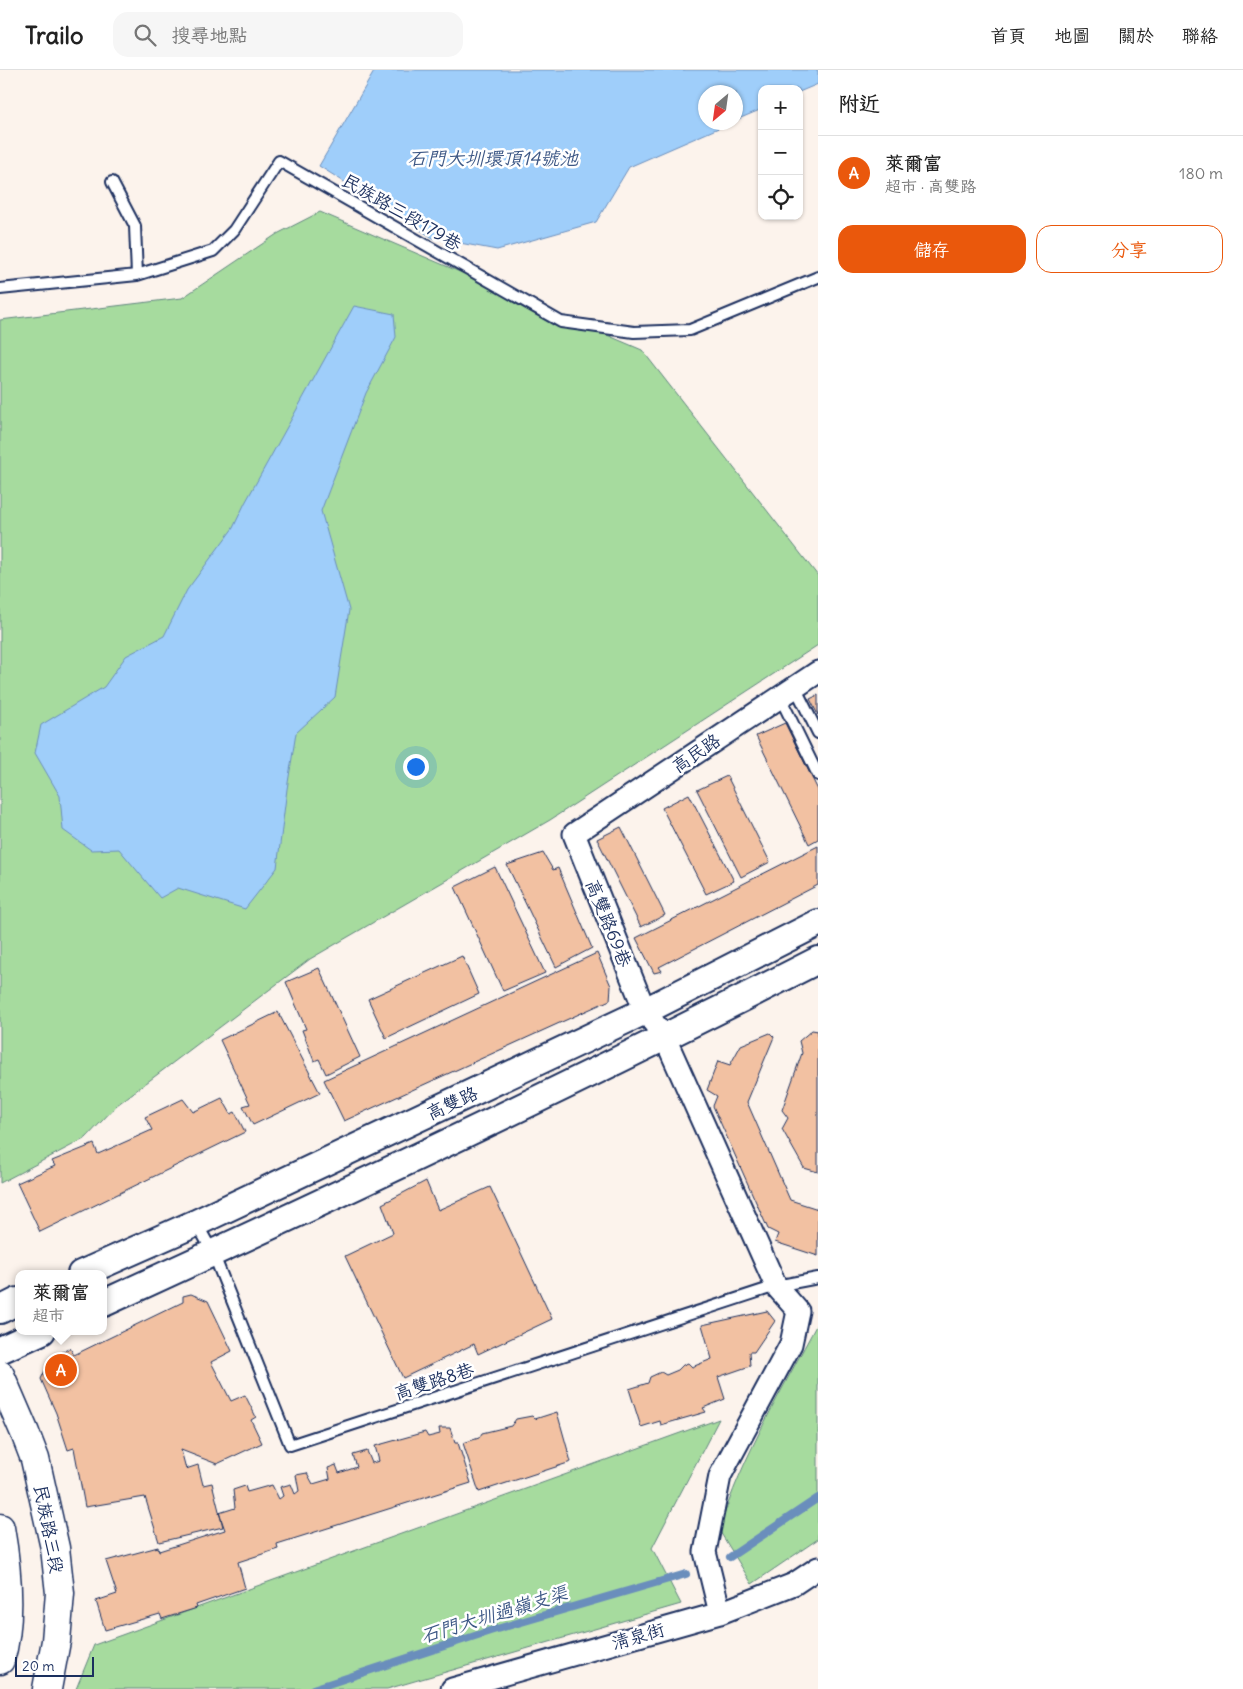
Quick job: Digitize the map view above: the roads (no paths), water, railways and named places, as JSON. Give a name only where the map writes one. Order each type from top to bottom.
[{"type":"main road","name":"民族路三段","points":[[0,1375],[35,1459],[55,1548],[60,1593],[56,1642],[47,1689]]},
{"type":"main road","points":[[0,1528],[6,1562],[8,1609],[0,1660]]},
{"type":"street","name":"高民路","points":[[574,834],[818,672]]},
{"type":"street","name":"高雙路69巷","points":[[574,834],[645,1011],[665,1038],[776,1286],[798,1311],[791,1344],[720,1476],[705,1552],[720,1613]]},
{"type":"street","name":"高雙路","points":[[90,1270],[196,1223],[645,1011],[818,923]]},
{"type":"street","name":"高雙路","points":[[107,1302],[665,1038],[818,960]]},
{"type":"street","points":[[0,1310],[15,1302]]},
{"type":"street","points":[[0,1350],[33,1335]]},
{"type":"street","name":"清泉街","points":[[452,1689],[720,1613],[794,1584],[818,1568]]},
{"type":"lane","name":"民族路三段179巷","points":[[0,290],[137,275],[213,252],[234,230],[279,161],[561,322],[634,332],[690,330],[818,277]]},
{"type":"lane","points":[[112,182],[135,226],[137,275]]},
{"type":"lane","points":[[788,692],[818,733]]},
{"type":"lane","points":[[788,692],[818,775]]},
{"type":"lane","name":"高雙路8巷","points":[[196,1223],[213,1253],[290,1445],[776,1286],[818,1278]]},
{"type":"water","name":"石門大圳環頂14號池","points":[[375,70],[818,70],[818,84],[803,90],[803,85],[758,85],[758,111],[743,117],[743,85],[698,85],[698,130],[714,130],[629,167],[596,222],[497,250],[433,238],[319,166]]},
{"type":"water","points":[[354,306],[394,314],[396,337],[366,393],[321,511],[349,610],[335,697],[296,733],[277,868],[245,909],[178,888],[160,898],[119,849],[91,850],[63,830],[60,796],[35,753],[41,725],[104,687],[126,656],[164,636],[187,590],[233,528]]},
{"type":"waterway","name":"石門大圳過嶺支渠","points":[[730,1557],[818,1498]]},
{"type":"waterway","name":"石門大圳過嶺支渠","points":[[313,1689],[490,1631],[686,1574]]},
{"type":"place","name":"萊爾富","points":[[61,1370]]}]
